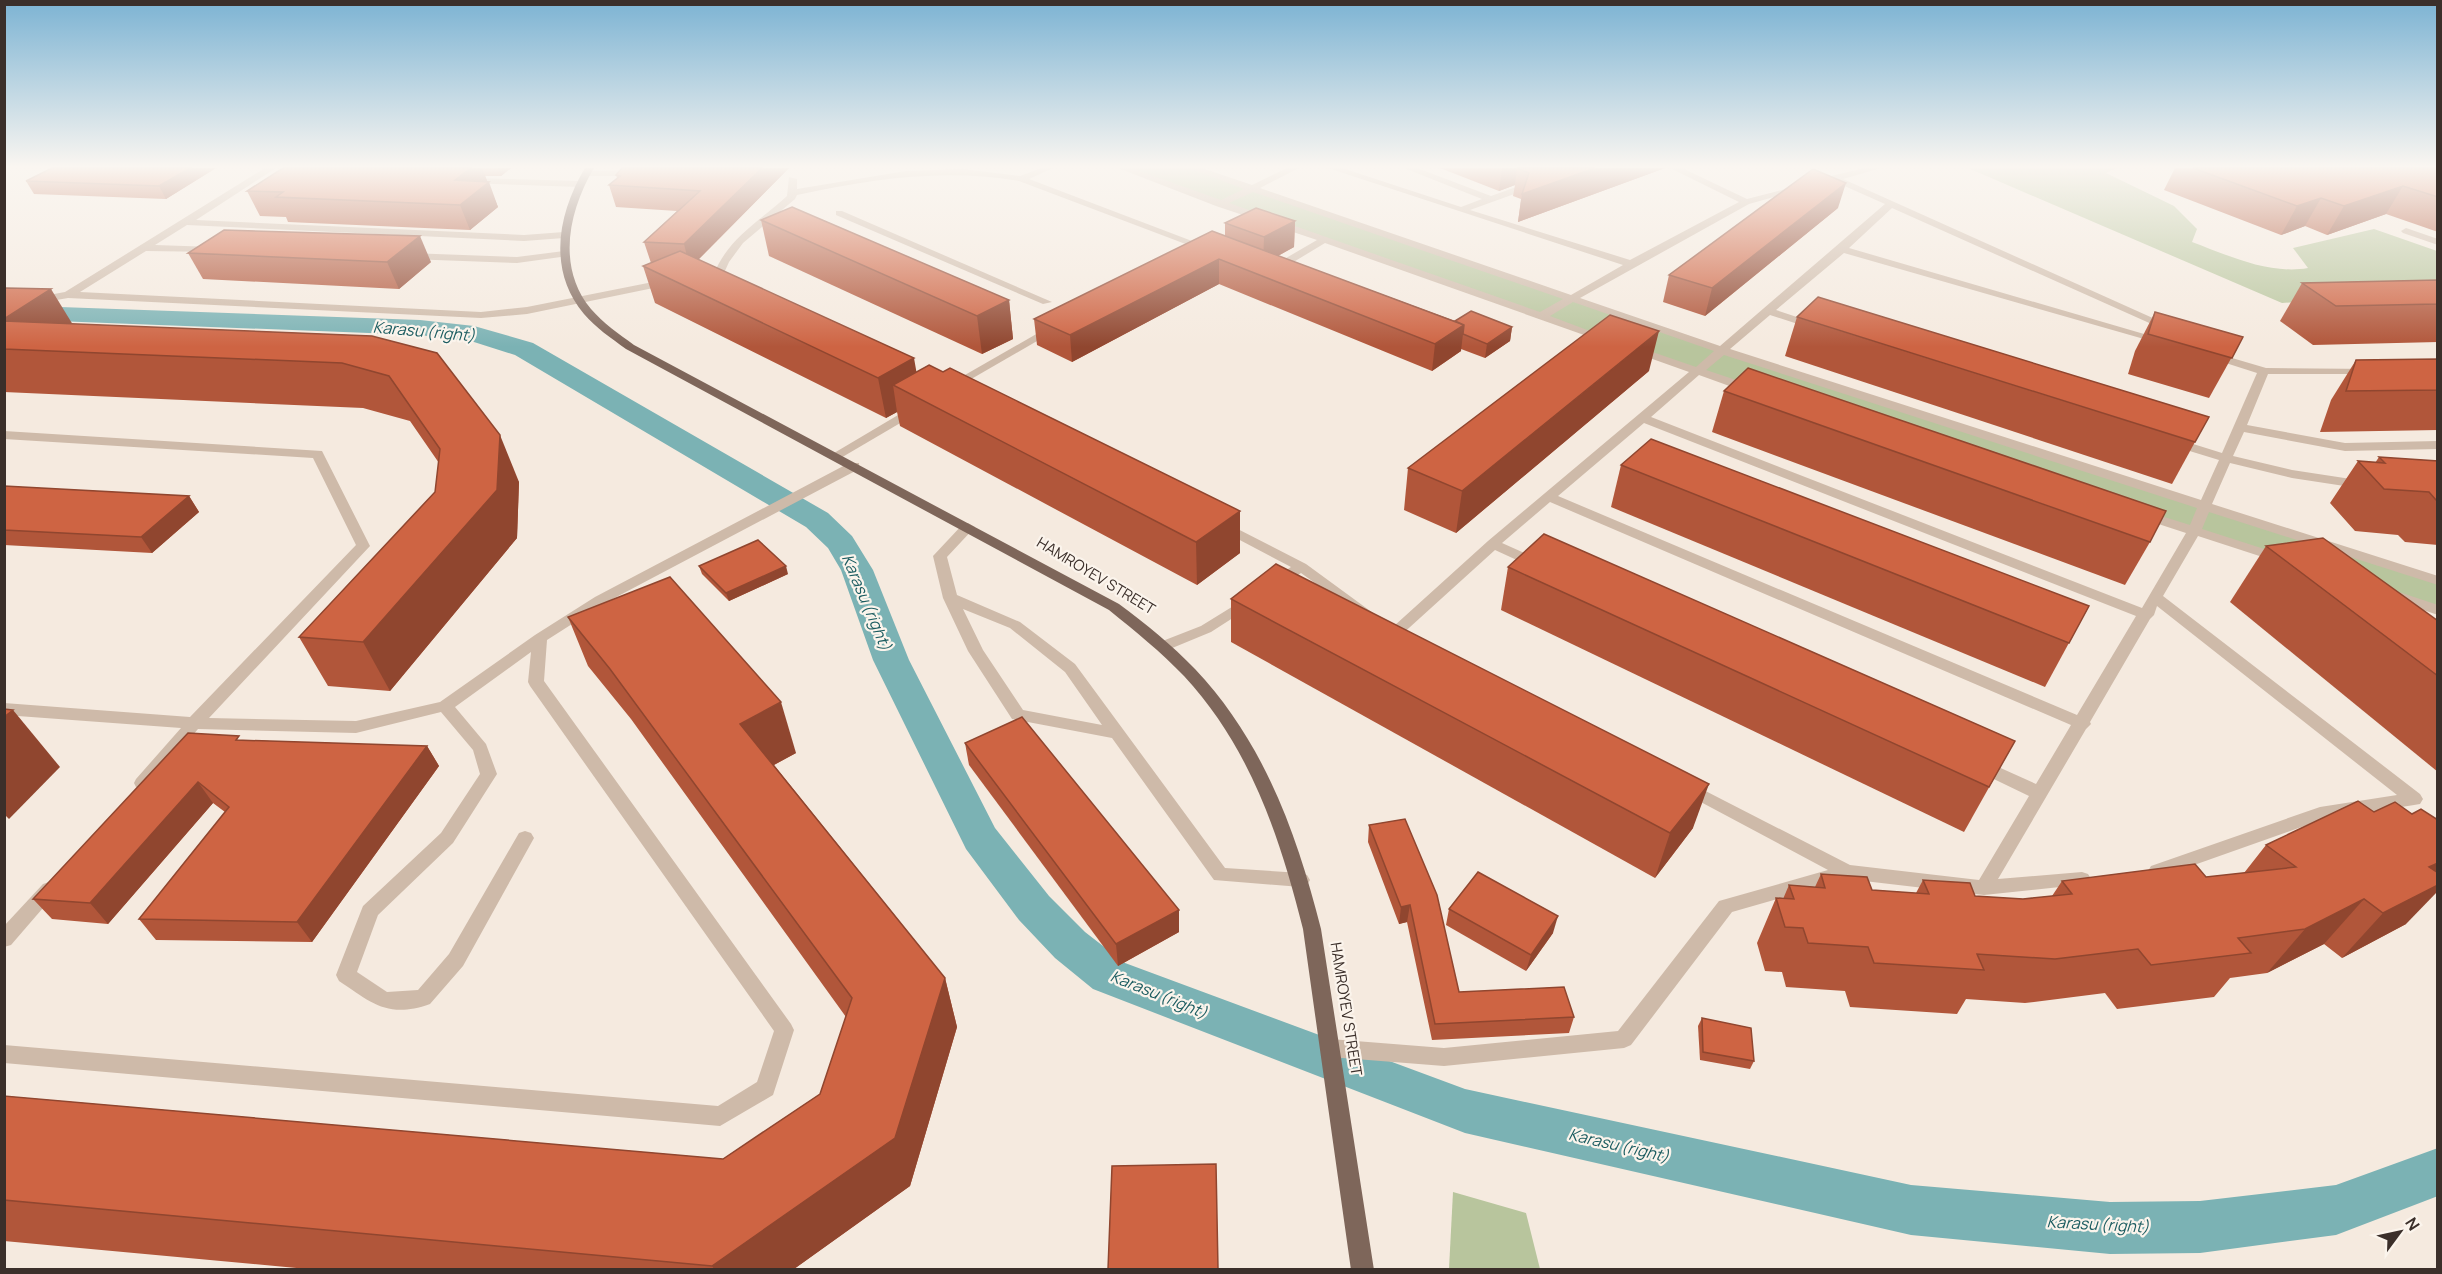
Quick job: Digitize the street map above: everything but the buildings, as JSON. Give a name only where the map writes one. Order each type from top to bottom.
[{"type":"main road","name":"HAMROYEV STREET","points":[[565,227],[564,254],[578,298],[597,322],[630,347],[1114,607],[1165,646],[1202,685],[1250,753],[1286,834],[1301,880],[1312,929],[1363,1269]]},
{"type":"street","points":[[68,295],[177,227]]},
{"type":"street","points":[[301,227],[524,238],[564,235]]},
{"type":"street","points":[[735,289],[713,275],[753,227]]},
{"type":"street","points":[[873,227],[1047,302]]},
{"type":"street","points":[[1150,227],[1212,251],[1188,258]]},
{"type":"street","points":[[1287,227],[1697,372],[1765,393]]},
{"type":"street","points":[[1362,227],[1721,350],[2438,581]]},
{"type":"street","points":[[1516,227],[1631,264]]},
{"type":"street","points":[[1542,316],[1699,227]]},
{"type":"street","points":[[1394,634],[1493,544],[1865,227]]},
{"type":"street","points":[[1946,227],[2179,332]]},
{"type":"street","points":[[2406,231],[2438,242]]},
{"type":"street","points":[[1260,268],[1270,272],[1324,240]]},
{"type":"street","points":[[145,248],[226,251]]},
{"type":"street","points":[[1842,249],[2173,344]]},
{"type":"street","points":[[400,256],[517,260],[564,254]]},
{"type":"street","points":[[4,319],[36,300],[68,295],[482,315],[532,309],[578,298],[674,281]]},
{"type":"street","points":[[1769,311],[1824,329]]},
{"type":"street","points":[[835,456],[1064,321]]},
{"type":"street","points":[[2198,346],[2264,371],[2388,371]]},
{"type":"street","points":[[1984,888],[2039,793],[2083,724],[2194,531],[2264,371]]},
{"type":"street","points":[[1643,418],[2147,615]]},
{"type":"street","points":[[2240,427],[2345,447],[2438,445]]},
{"type":"street","points":[[4,435],[318,454],[363,546],[194,723],[131,795]]},
{"type":"street","points":[[2159,437],[2226,459],[2329,482],[2383,486]]},
{"type":"street","points":[[4,709],[194,723],[356,727],[445,706],[540,638],[600,600],[854,466]]},
{"type":"street","points":[[1549,497],[2083,724]]},
{"type":"street","points":[[2127,509],[2294,563]]},
{"type":"street","points":[[1209,518],[1301,567],[1394,634],[1415,645]]},
{"type":"street","points":[[968,527],[940,556],[950,598],[976,651],[1018,715],[1117,733]]},
{"type":"street","points":[[1493,544],[1548,569]]},
{"type":"street","points":[[1165,646],[1206,629],[1301,567]]},
{"type":"street","points":[[2382,592],[2438,610]]},
{"type":"street","points":[[950,598],[1014,626],[1070,668],[1220,875],[1301,880]]},
{"type":"street","points":[[2141,873],[2164,871],[2320,814],[2414,799],[2157,598]]},
{"type":"street","points":[[4,1054],[720,1116],[766,1088],[784,1030],[536,682],[540,638]]},
{"type":"street","points":[[445,706],[480,748],[489,774],[447,838],[370,910],[346,975],[384,1001],[423,998],[456,960],[525,838]]},
{"type":"street","points":[[1963,758],[2039,793]]},
{"type":"street","points":[[1676,781],[1847,872],[1984,888],[2096,878]]},
{"type":"street","points":[[1330,1048],[1444,1057],[1624,1039],[1726,906],[1847,872]]},
{"type":"street","points":[[4,939],[60,876]]},
{"type":"green space","points":[[1290,227],[1364,227],[1569,299],[2437,581],[2437,610],[1697,372]]},
{"type":"green space","points":[[2106,227],[2195,227],[2197,229],[2192,242],[2248,263],[2278,269],[2308,268],[2293,248],[2374,229],[2437,251],[2437,293],[2282,303]]},
{"type":"green space","points":[[1453,1192],[1526,1213],[1540,1269],[1449,1269]]},
{"type":"waterway","name":"Karasu (right)","points":[[4,312],[393,326],[474,334],[524,349],[817,520],[841,543],[857,570],[891,660],[980,838],[1034,908],[1070,945],[1109,976],[1465,1111],[1911,1210],[2110,1228],[2200,1227],[2336,1210],[2438,1172]]}]
